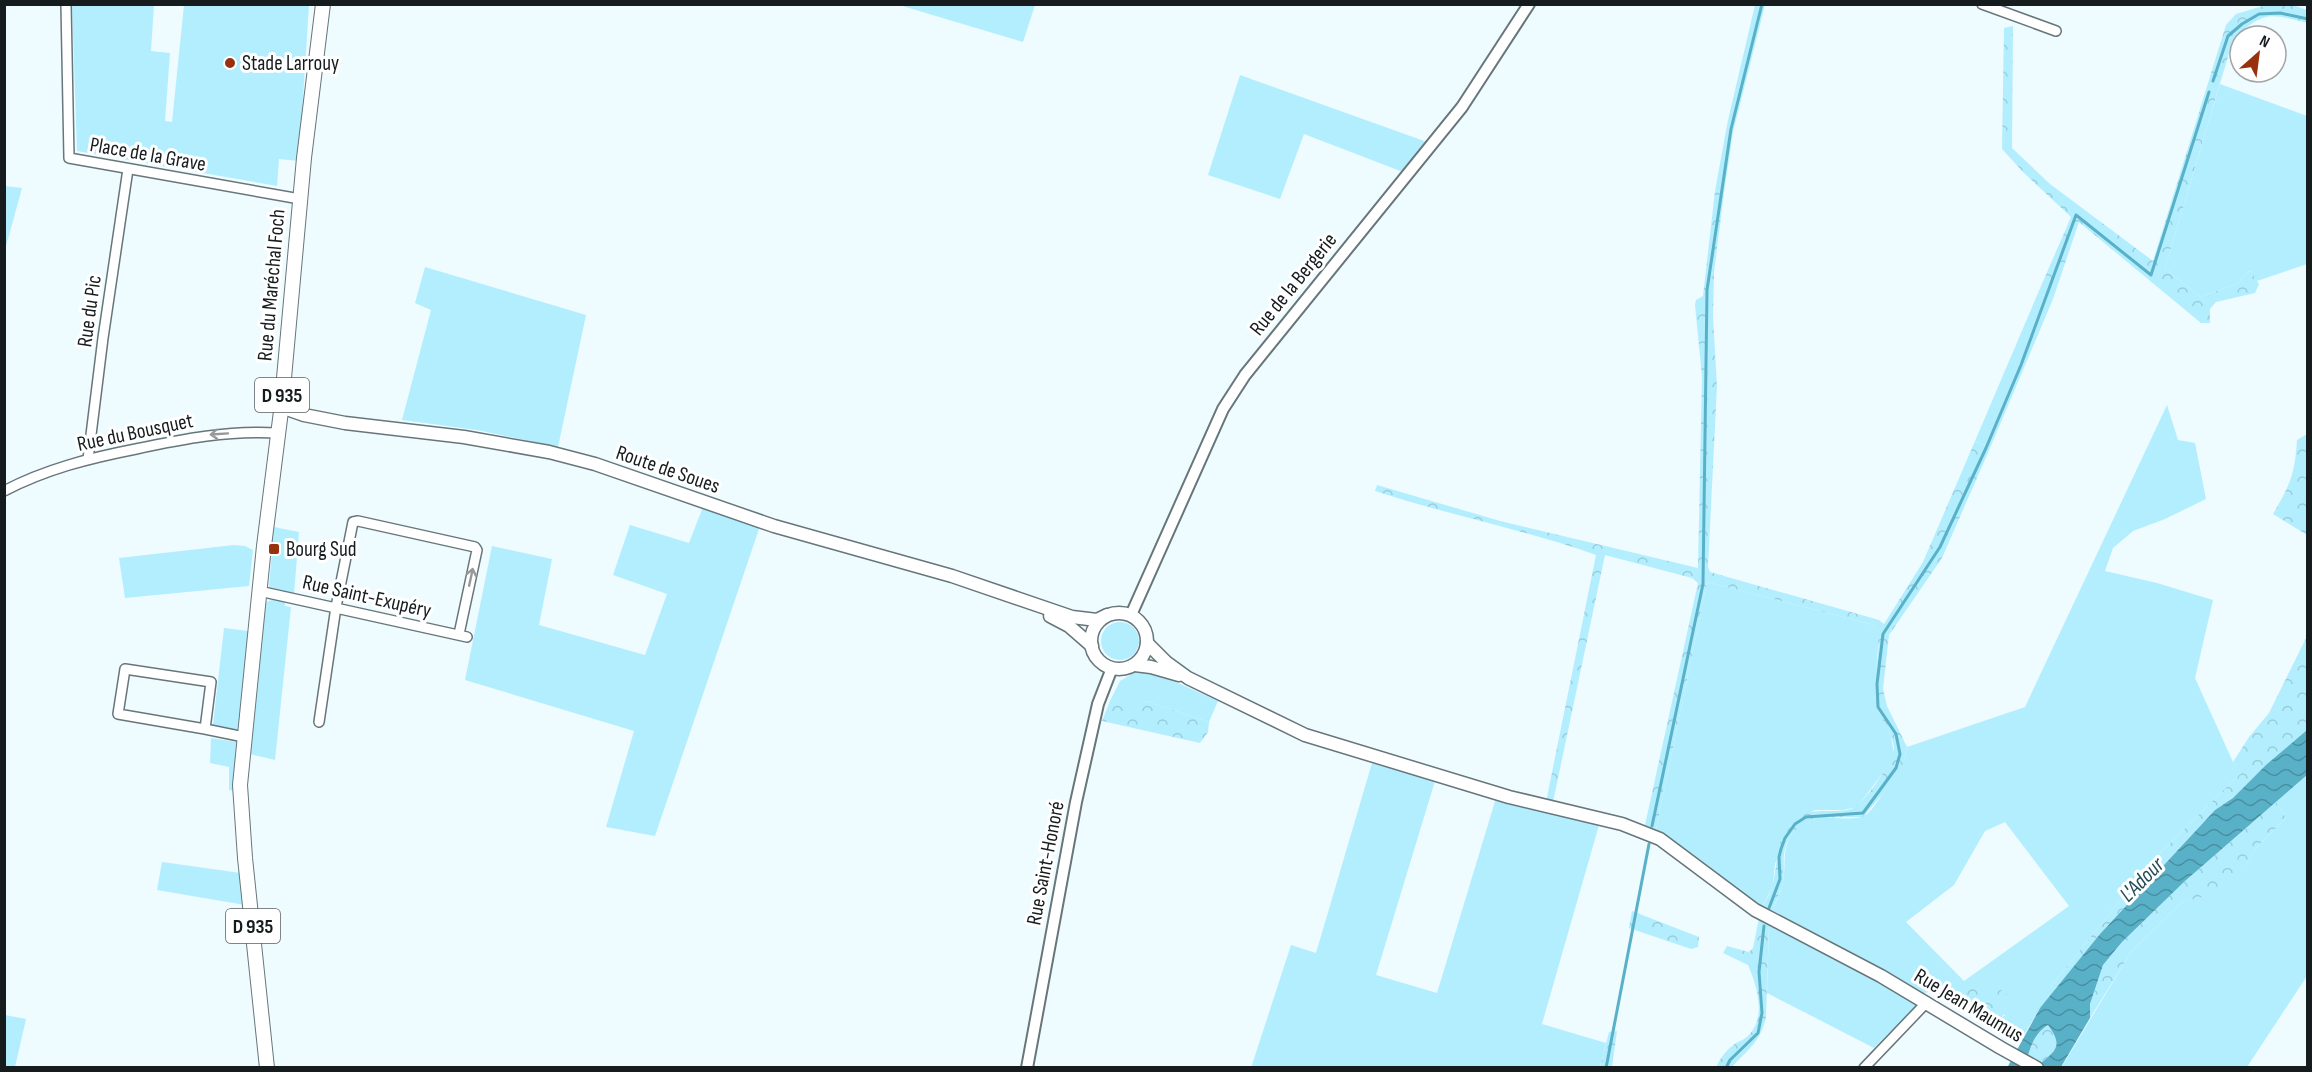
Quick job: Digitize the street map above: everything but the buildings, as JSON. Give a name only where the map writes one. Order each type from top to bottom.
[{"type":"main road","name":"Rue du Maréchal Foch","points":[[267,1068],[245,858],[240,785],[322,4]]},
{"type":"main road","name":"Route de Soues","points":[[281,407],[322,418],[464,437],[572,458],[774,526],[952,576],[1081,619],[1097,620],[1107,615]]},
{"type":"main road","name":"Route de Soues","points":[[1034,605],[1045,614],[1069,626],[1092,646]]},
{"type":"main road","points":[[1119,613],[1131,615],[1142,624],[1147,643],[1166,662],[1188,678],[1151,667],[1135,665],[1112,668],[1103,664],[1095,655],[1092,646],[1094,628],[1107,615],[1119,613]]},
{"type":"main road","points":[[1135,665],[1142,657],[1147,643]]},
{"type":"main road","name":"Rue Jean Maumus","points":[[1188,678],[1316,739],[1509,797],[1622,824],[1660,839],[1755,910],[1881,976],[2037,1068]]},
{"type":"street","name":"Place de la Grave","points":[[66,4],[69,158],[300,199]]},
{"type":"street","name":"Rue de la Bergerie","points":[[1131,615],[1224,409],[1245,375],[1462,107],[1530,4]]},
{"type":"street","points":[[1982,4],[2056,31]]},
{"type":"street","name":"Rue du Pic","points":[[88,459],[128,169]]},
{"type":"street","name":"Rue du Bousquet","points":[[4,491],[29,478],[88,459],[192,437],[260,432],[278,433]]},
{"type":"street","name":"Rue Saint-Exupéry","points":[[259,591],[336,608],[463,635],[477,550],[472,545],[356,521],[352,524],[336,608]]},
{"type":"street","points":[[319,722],[336,608]]},
{"type":"street","name":"Rue Saint-Honoré","points":[[1027,1068],[1076,802],[1098,704],[1112,668]]},
{"type":"street","points":[[205,729],[211,682],[126,669],[118,714],[244,737]]},
{"type":"street","points":[[1864,1068],[1927,1002]]},
{"type":"green space","points":[[1035,4],[1023,42],[899,5]]},
{"type":"green space","points":[[72,5],[154,5],[151,51],[170,53],[165,121],[172,122],[184,5],[309,5],[299,161],[279,159],[277,186],[77,151]]},
{"type":"green space","points":[[1755,5],[1765,5],[1733,132],[1724,193],[1715,191],[1728,120]]},
{"type":"green space","points":[[2266,5],[2293,5],[2307,10],[2307,23],[2275,16],[2260,19],[2252,24],[2228,24],[2228,57],[2165,268],[2200,297],[2239,283],[2246,273],[2251,271],[2259,284],[2255,293],[2216,302],[2210,309],[2210,323],[2201,323],[2079,222],[2053,299],[2038,293],[2071,217],[2002,149],[2004,28],[2013,26],[2012,148],[2050,184],[2153,261],[2226,25],[2236,14]]},
{"type":"green space","points":[[1240,75],[1427,142],[1403,172],[1304,134],[1280,199],[1208,175]]},
{"type":"green space","points":[[2220,84],[2307,116],[2307,264],[2257,281],[2250,271],[2239,283],[2200,297],[2165,268]]},
{"type":"green space","points":[[4,186],[22,188],[5,250]]},
{"type":"green space","points":[[1715,191],[1724,193],[1714,272],[1713,317],[1717,386],[1708,567],[1710,572],[1879,620],[1884,624],[1923,562],[1975,441],[1990,448],[1942,558],[1889,635],[1883,689],[1887,706],[1907,747],[1903,765],[1897,777],[1863,817],[1818,819],[1799,827],[1792,834],[1786,845],[1784,877],[1772,913],[1762,908],[1772,886],[1779,847],[1788,827],[1802,815],[1810,812],[1842,811],[1856,806],[1877,782],[1893,753],[1893,740],[1875,703],[1878,642],[1874,625],[1707,582],[1656,830],[1645,825],[1698,583],[1692,578],[1605,555],[1553,802],[1546,802],[1596,555],[1541,537],[1375,491],[1377,485],[1500,521],[1698,568],[1702,377],[1695,305],[1696,300],[1703,296]]},
{"type":"green space","points":[[425,267],[586,315],[558,447],[477,430],[402,420],[431,310],[415,303]]},
{"type":"green space","points":[[2038,293],[2053,299],[1990,448],[1975,441]]},
{"type":"green space","points":[[2167,405],[2178,440],[2195,443],[2206,499],[2165,519],[2133,531],[2113,548],[2105,571],[2157,583],[2213,600],[2195,678],[2233,762],[2242,772],[2152,861],[2051,986],[2057,990],[2040,1008],[2021,1040],[2011,1035],[2011,1029],[1995,1023],[2005,1015],[1952,992],[1950,1002],[1930,991],[1923,994],[1810,937],[1772,913],[1783,882],[1787,843],[1795,830],[1803,823],[1822,818],[1861,817],[1868,813],[1897,775],[1904,761],[1907,747],[2025,707]],"holes":[[[2005,822],[2069,906],[1964,981],[1906,922],[1954,885],[1985,831]]]},
{"type":"green space","points":[[2307,434],[2307,535],[2273,514],[2291,479],[2297,440]]},
{"type":"green space","points":[[703,507],[760,526],[655,836],[606,827],[634,731],[465,680],[492,546],[552,559],[539,625],[645,655],[667,594],[613,575],[630,525],[689,543]]},
{"type":"green space","points":[[274,527],[299,532],[294,594],[269,587]]},
{"type":"green space","points":[[234,545],[245,546],[253,550],[249,586],[125,598],[119,558]]},
{"type":"green space","points":[[1707,582],[1874,625],[1879,636],[1874,698],[1891,736],[1894,755],[1857,807],[1843,810],[1815,810],[1794,821],[1775,864],[1773,885],[1762,908],[1656,830]]},
{"type":"green space","points":[[275,599],[285,601],[285,606],[291,607],[275,760],[246,753],[263,610],[266,602]]},
{"type":"green space","points":[[1120,622],[1134,627],[1139,641],[1134,655],[1120,660],[1106,655],[1101,641],[1106,627]]},
{"type":"green space","points":[[224,628],[248,631],[238,729],[232,732],[215,729],[213,725]]},
{"type":"green space","points":[[2307,636],[2307,730],[2233,798],[2215,810],[2100,934],[2057,990],[2051,986],[2152,861],[2241,773],[2233,762],[2249,737],[2269,713]]},
{"type":"green space","points":[[1137,671],[1167,678],[1218,701],[1209,722],[1145,701],[1110,701],[1120,681]]},
{"type":"green space","points":[[1110,701],[1145,701],[1209,722],[1208,732],[1200,743],[1102,721]]},
{"type":"green space","points":[[211,738],[237,742],[235,791],[229,790],[229,767],[210,763]]},
{"type":"green space","points":[[1372,763],[1435,781],[1376,975],[1437,993],[1496,798],[1599,825],[1542,1024],[1606,1043],[1600,1067],[1251,1068],[1291,945],[1316,953]]},
{"type":"green space","points":[[2307,775],[2307,976],[2247,1067],[2061,1068],[2131,952],[2182,902],[2230,889],[2255,849],[2286,818],[2276,802]]},
{"type":"green space","points":[[2276,802],[2286,818],[2255,849],[2230,890],[2182,902],[2131,952],[2090,1018],[2090,1004],[2103,965],[2122,942],[2185,881]]},
{"type":"green space","points":[[162,862],[241,873],[245,905],[157,890]]},
{"type":"green space","points":[[1632,911],[1699,937],[1698,947],[1691,949],[1629,928]]},
{"type":"green space","points":[[1759,918],[1769,924],[1766,1017],[1753,1045],[1732,1067],[1716,1068],[1730,1048],[1748,1036],[1757,1020],[1759,1011],[1757,992],[1748,965],[1723,953],[1727,946],[1749,952],[1753,948]]},
{"type":"green space","points":[[1769,924],[1898,989],[1919,1003],[1874,1048],[1767,993]]},
{"type":"green space","points":[[1996,987],[2007,994],[2008,1003],[2004,1014],[1995,1023],[1950,1002],[1951,992],[1964,988]]},
{"type":"green space","points":[[5,1015],[26,1019],[15,1067],[5,1067]]},
{"type":"green space","points":[[2048,1025],[2056,1039],[2055,1049],[2037,1067],[2025,1068],[2035,1038]]},
{"type":"green space","points":[[1617,1031],[1612,1067],[1600,1067],[1609,1032]]},
{"type":"water","points":[[2307,730],[2307,775],[2185,881],[2122,942],[2103,965],[2090,1004],[2090,1018],[2061,1067],[2037,1067],[2055,1049],[2056,1039],[2048,1025],[2035,1038],[2025,1067],[2007,1068],[2040,1008],[2100,934],[2215,810],[2233,798],[2266,765]]},
{"type":"waterway","points":[[1652,826],[1703,584],[1707,290],[1731,129],[1762,4]]},
{"type":"waterway","points":[[2213,81],[2228,36],[2242,24],[2259,14],[2280,13],[2308,19]]},
{"type":"waterway","points":[[1769,908],[1780,879],[1781,849],[1785,838],[1795,824],[1806,817],[1863,813],[1896,768],[1900,754],[1896,734],[1878,707],[1877,684],[1883,634],[1940,547],[1986,448],[2021,365],[2076,215],[2151,275],[2209,92]]},
{"type":"waterway","points":[[1606,1068],[1649,844]]},
{"type":"waterway","points":[[1726,1068],[1730,1060],[1758,1033],[1762,1013],[1759,972],[1764,926]]},
{"type":"place","name":"Stade Larrouy","points":[[230,63]]},
{"type":"place","name":"Bourg Sud","points":[[274,549]]},
{"type":"water label","name":"L'Adour","points":[[2141,879]]}]
